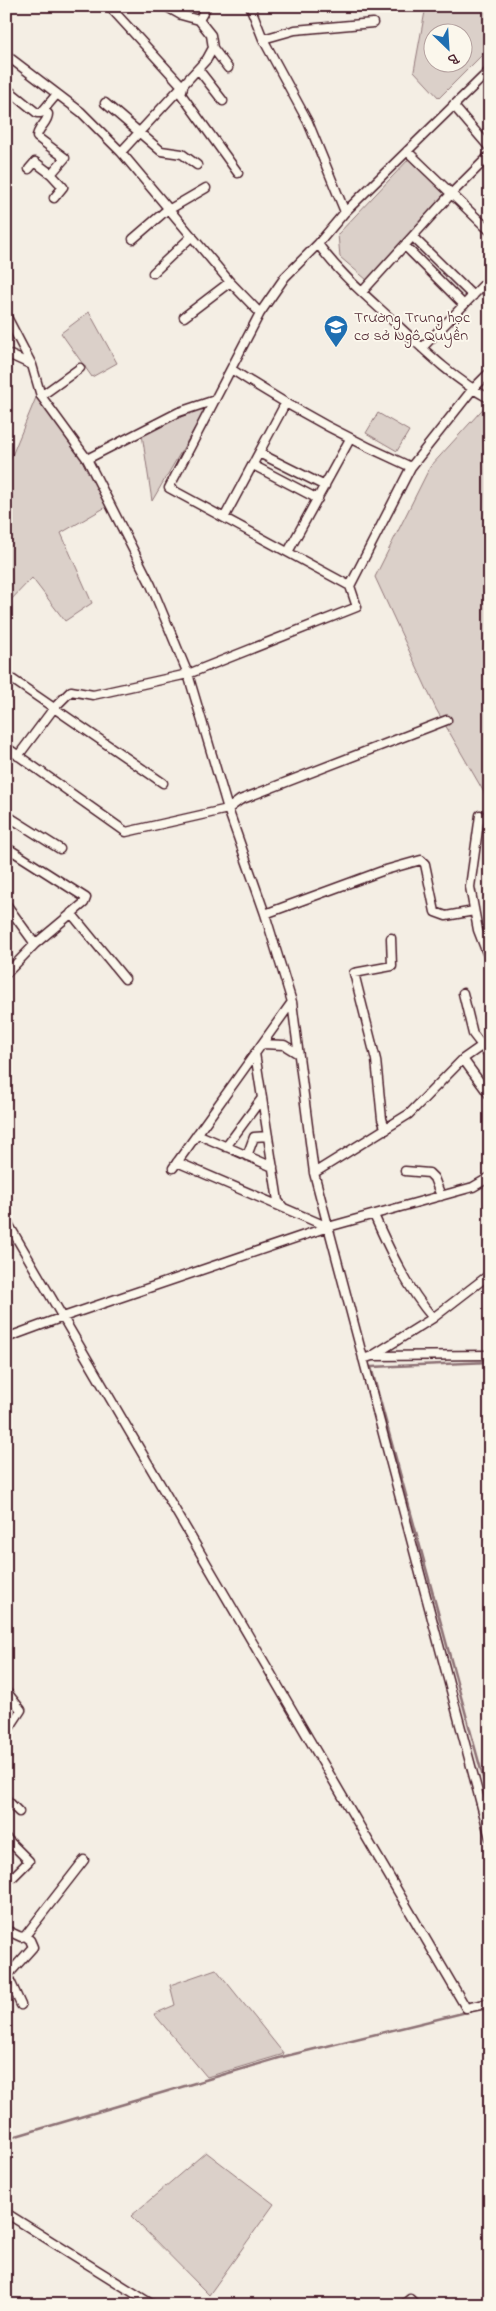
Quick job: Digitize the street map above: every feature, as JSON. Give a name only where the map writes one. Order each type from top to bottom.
[{"type":"street","points":[[109,6],[183,87]]},
{"type":"street","points":[[165,6],[181,15],[199,20],[210,35],[213,48],[228,68]]},
{"type":"street","points":[[199,20],[207,6]]},
{"type":"street","points":[[250,6],[263,39],[308,122],[344,212]]},
{"type":"street","points":[[263,39],[294,30],[373,22]]},
{"type":"street","points":[[121,152],[183,87],[213,48]]},
{"type":"street","points":[[6,55],[81,112],[121,152],[230,282],[260,313]]},
{"type":"street","points":[[198,69],[223,101]]},
{"type":"street","points":[[18,756],[54,708],[71,692],[93,695],[188,674],[357,607],[350,586],[169,488],[260,313],[285,277],[318,244],[344,212],[490,70]]},
{"type":"street","points":[[183,87],[182,94],[238,173]]},
{"type":"street","points":[[6,88],[37,113],[44,110],[57,94]]},
{"type":"street","points":[[105,103],[162,152],[182,154],[197,165]]},
{"type":"street","points":[[362,292],[452,193],[488,161],[489,146],[453,106]]},
{"type":"street","points":[[44,110],[48,114],[48,118],[37,133],[37,137],[65,158],[51,174]]},
{"type":"street","points":[[407,151],[490,231]]},
{"type":"street","points":[[29,169],[35,162],[51,174],[63,187],[54,198]]},
{"type":"street","points":[[133,239],[170,209],[206,188]]},
{"type":"street","points":[[153,273],[192,236]]},
{"type":"street","points":[[413,237],[473,296]]},
{"type":"street","points":[[318,244],[333,265],[422,348],[472,390],[490,399]]},
{"type":"street","points":[[405,246],[464,305]]},
{"type":"street","points":[[422,348],[490,278]]},
{"type":"street","points":[[184,318],[230,282]]},
{"type":"street","points":[[6,315],[32,366],[42,396],[87,459],[151,585],[188,674],[228,809],[265,914],[292,1002],[297,1053],[314,1173],[490,1838]]},
{"type":"street","points":[[6,353],[32,366]]},
{"type":"street","points":[[42,396],[80,368]]},
{"type":"street","points":[[231,369],[285,404],[350,439],[411,467]]},
{"type":"street","points":[[350,586],[411,467],[472,390],[490,372]]},
{"type":"street","points":[[87,459],[179,412],[215,400]]},
{"type":"street","points":[[224,518],[285,404]]},
{"type":"street","points":[[288,552],[350,439]]},
{"type":"street","points":[[259,453],[325,486]]},
{"type":"street","points":[[253,465],[318,499]]},
{"type":"street","points":[[6,675],[163,783]]},
{"type":"street","points":[[6,747],[126,832],[228,809],[240,800],[447,720]]},
{"type":"street","points":[[6,815],[60,848]]},
{"type":"street","points":[[480,815],[470,887],[478,930],[490,962]]},
{"type":"street","points":[[6,847],[85,897],[84,903],[35,944],[6,974]]},
{"type":"street","points":[[265,914],[382,871],[421,860],[426,864],[435,912],[446,916],[474,911]]},
{"type":"street","points":[[6,904],[35,944]]},
{"type":"street","points":[[71,913],[125,979]]},
{"type":"street","points":[[386,1130],[382,1119],[376,1060],[354,972],[392,966],[392,938]]},
{"type":"street","points":[[463,993],[473,1034],[490,1056]]},
{"type":"street","points":[[292,1002],[175,1165],[328,1227]]},
{"type":"street","points":[[314,1173],[409,1114],[463,1059],[490,1040]]},
{"type":"street","points":[[262,1044],[284,1045],[297,1053]]},
{"type":"street","points":[[255,1053],[278,1201],[284,1208]]},
{"type":"street","points":[[463,1059],[490,1096]]},
{"type":"street","points":[[226,1147],[262,1098]]},
{"type":"street","points":[[242,1125],[254,1137],[268,1136]]},
{"type":"street","points":[[197,1134],[273,1167]]},
{"type":"street","points":[[247,1156],[254,1137]]},
{"type":"street","points":[[405,1171],[416,1170],[429,1173],[434,1178],[440,1196]]},
{"type":"street","points":[[6,1338],[328,1227],[473,1187],[490,1177]]},
{"type":"street","points":[[374,1215],[403,1274],[422,1305],[433,1318]]},
{"type":"street","points":[[6,1220],[466,2008],[490,2003]]},
{"type":"street","points":[[363,1359],[372,1356],[433,1318],[490,1274]]},
{"type":"street","points":[[372,1356],[490,1354]]},
{"type":"street","points":[[6,1691],[21,1710],[6,1733]]},
{"type":"street","points":[[6,1800],[19,1812]]},
{"type":"street","points":[[6,1838],[29,1862],[13,1877],[6,1876]]},
{"type":"street","points":[[25,1936],[84,1860]]},
{"type":"street","points":[[6,1930],[21,1937],[25,1936],[30,1940],[32,1947],[7,1975],[21,2005]]},
{"type":"street","points":[[6,2213],[153,2305]]},
{"type":"street","points":[[403,2305],[410,2299],[416,2305]]},
{"type":"shaded area","points":[[426,6],[490,6],[490,47],[474,63],[474,22],[424,22],[424,72],[465,72],[439,98],[414,71]]},
{"type":"shaded area","points":[[409,159],[445,193],[367,280],[340,257],[338,234]]},
{"type":"shaded area","points":[[89,312],[117,363],[92,377],[61,333]]},
{"type":"shaded area","points":[[37,395],[83,459],[106,507],[61,533],[92,603],[65,621],[32,578],[6,605],[6,470]]},
{"type":"shaded area","points":[[490,401],[490,792],[485,794],[436,709],[375,577],[430,467]]},
{"type":"shaded area","points":[[199,409],[205,411],[152,501],[142,434]]},
{"type":"shaded area","points":[[378,413],[409,431],[397,451],[366,433]]},
{"type":"shaded area","points":[[216,1969],[284,2054],[207,2077],[154,2014],[175,2005],[170,1985]]},
{"type":"shaded area","points":[[206,2152],[274,2204],[209,2295],[131,2216]]},
{"type":"waterway","points":[[490,1362],[371,1367],[490,1803]]},
{"type":"waterway","points":[[6,2139],[286,2056],[475,2010]]},
{"type":"place","name":"Trường Trung học cơ sở Ngô Quyền","points":[[336,348]]}]
